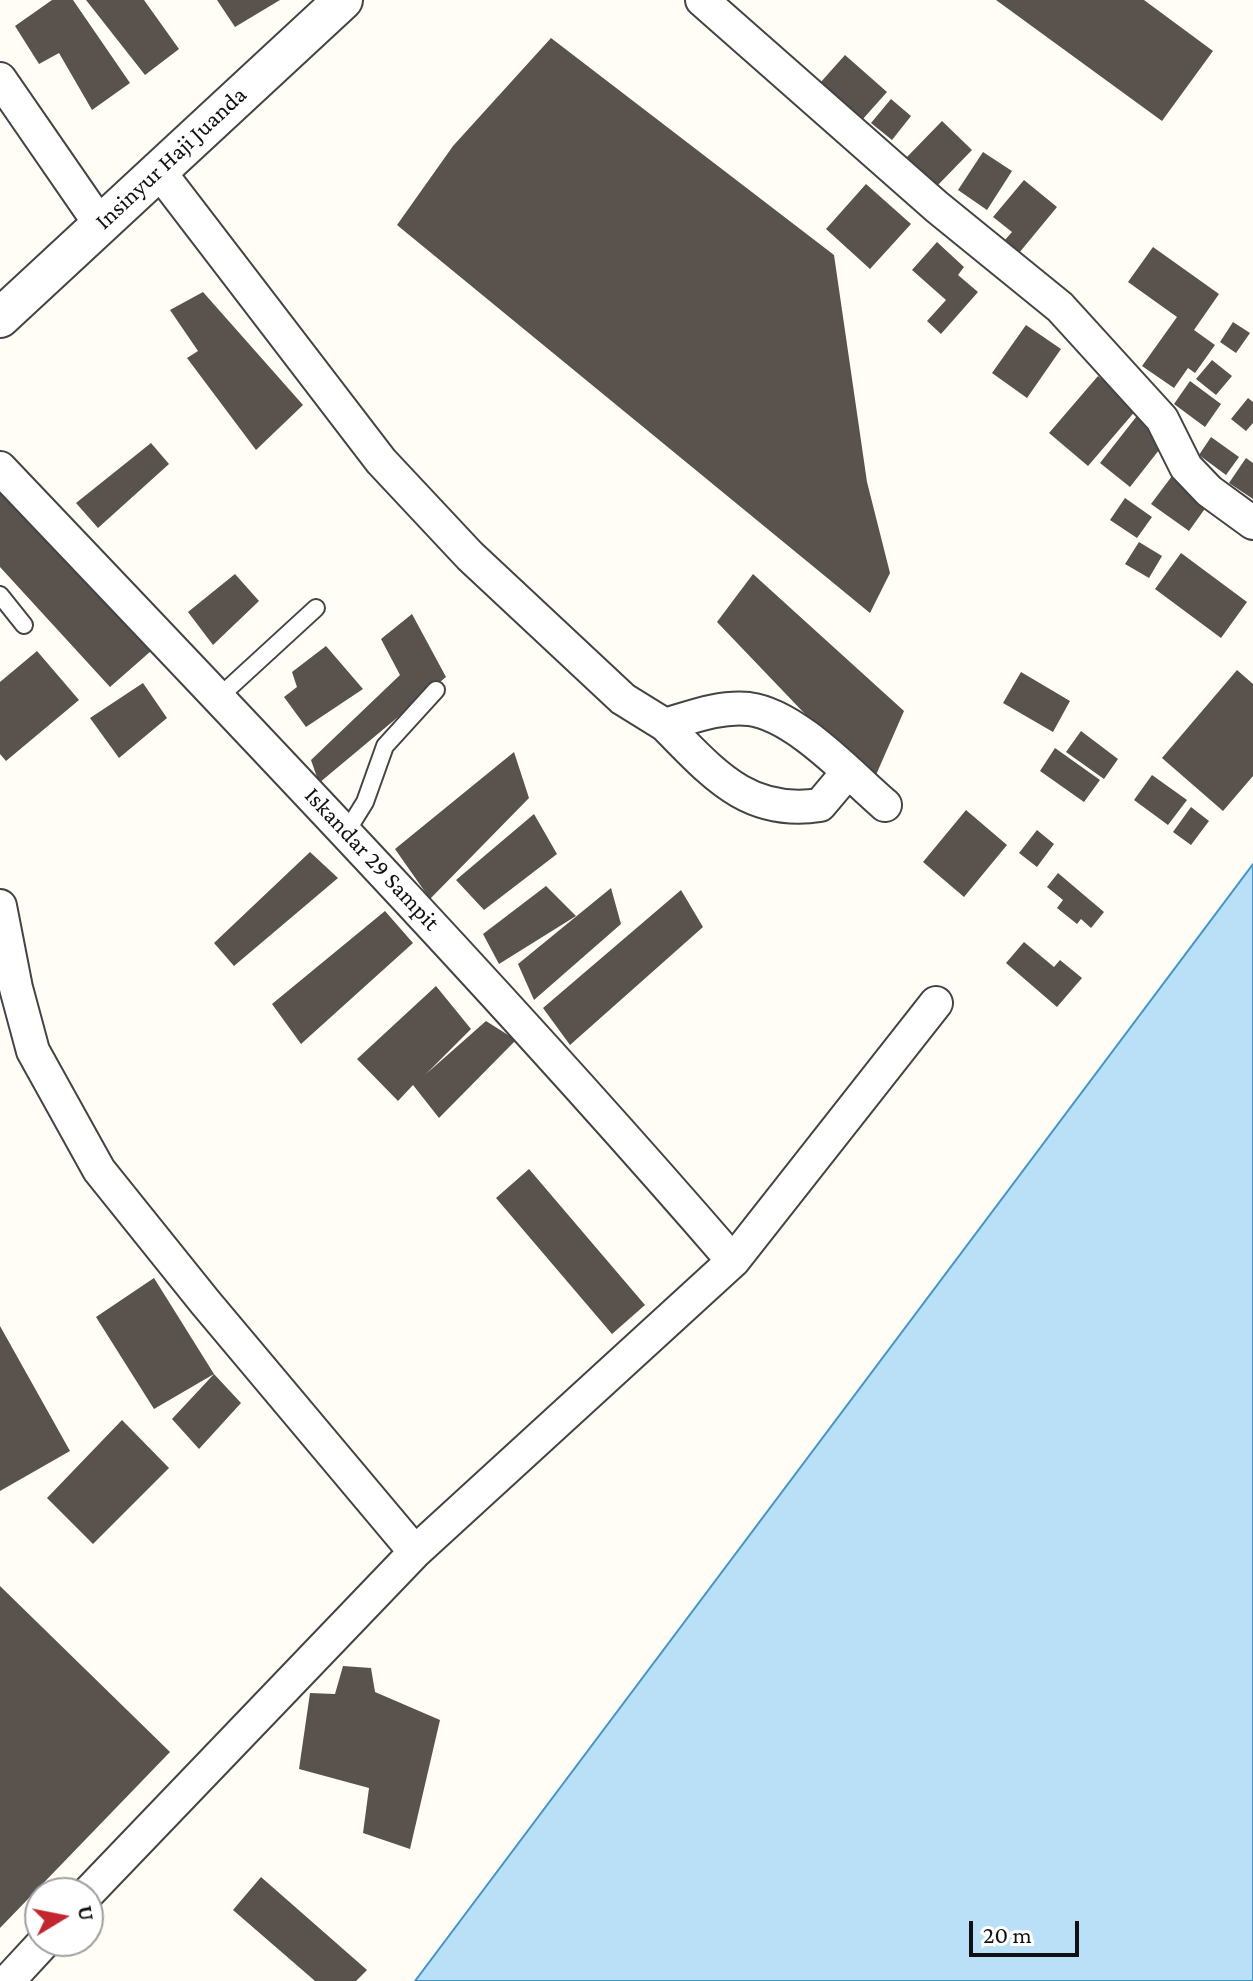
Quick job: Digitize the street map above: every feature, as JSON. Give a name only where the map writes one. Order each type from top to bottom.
[{"type":"street","name":"Insinyur Haji Juanda","points":[[0,318],[343,0]]},
{"type":"street","points":[[702,0],[937,207],[1060,307],[1162,419],[1186,467],[1209,491],[1253,523]]},
{"type":"street","points":[[0,79],[100,224]]},
{"type":"street","points":[[158,170],[381,461],[470,556],[623,699],[665,725],[726,781],[766,806],[792,809],[820,805],[847,773]]},
{"type":"street","name":"Iskandar 29 Sampit","points":[[0,468],[347,831],[592,1099],[733,1261]]},
{"type":"street","points":[[665,725],[717,710],[749,709],[776,716],[885,805]]},
{"type":"street","points":[[0,906],[16,988],[33,1051],[99,1170],[205,1302],[415,1552]]},
{"type":"street","points":[[103,1877],[415,1552],[733,1261],[936,1003]]},
{"type":"street","points":[[8,1981],[30,1957]]},
{"type":"lane","points":[[0,595],[24,625]]},
{"type":"lane","points":[[219,697],[316,608]]},
{"type":"lane","points":[[347,831],[365,802],[385,746],[436,690]]},
{"type":"water","points":[[1253,864],[1253,1981],[415,1981]]},
{"type":"building","points":[[52,0],[73,0],[130,83],[92,110],[59,53],[39,64],[15,26]]},
{"type":"building","points":[[86,0],[144,0],[179,49],[145,75]]},
{"type":"building","points":[[217,0],[280,0],[235,27]]},
{"type":"building","points":[[996,0],[1144,0],[1213,51],[1162,121]]},
{"type":"building","points":[[551,38],[834,255],[867,482],[890,573],[870,613],[397,225],[453,146]]},
{"type":"building","points":[[845,55],[887,92],[862,120],[820,83]]},
{"type":"building","points":[[891,99],[911,116],[892,140],[871,123]]},
{"type":"building","points":[[942,121],[972,150],[936,187],[907,157]]},
{"type":"building","points":[[983,152],[1012,171],[987,210],[958,190]]},
{"type":"building","points":[[1024,180],[1057,207],[1019,253],[1004,241],[1012,232],[993,217]]},
{"type":"building","points":[[866,184],[911,224],[870,269],[826,229]]},
{"type":"building","points":[[937,242],[964,267],[958,275],[978,292],[941,334],[927,321],[946,300],[912,270]]},
{"type":"building","points":[[1153,247],[1219,294],[1194,330],[1215,345],[1195,373],[1188,368],[1174,388],[1142,366],[1177,317],[1128,282]]},
{"type":"building","points":[[203,292],[303,405],[256,450],[187,358],[198,351],[170,310]]},
{"type":"building","points":[[1233,322],[1250,333],[1236,353],[1220,342]]},
{"type":"building","points":[[1026,325],[1061,349],[1027,398],[992,373]]},
{"type":"building","points":[[1212,360],[1232,376],[1216,395],[1196,379]]},
{"type":"building","points":[[1098,376],[1137,409],[1088,466],[1049,433]]},
{"type":"building","points":[[1190,381],[1221,404],[1205,427],[1174,404]]},
{"type":"building","points":[[1248,398],[1253,402],[1253,423],[1246,431],[1231,419]]},
{"type":"building","points":[[1140,412],[1170,436],[1130,487],[1100,463]]},
{"type":"building","points":[[1211,437],[1239,457],[1226,475],[1199,455]]},
{"type":"building","points":[[151,443],[169,464],[98,528],[76,503]]},
{"type":"building","points":[[1246,458],[1253,463],[1253,499],[1229,483]]},
{"type":"building","points":[[1172,476],[1209,503],[1189,531],[1151,504]]},
{"type":"building","points":[[0,486],[151,651],[110,687],[0,567]]},
{"type":"building","points":[[1125,498],[1152,517],[1137,538],[1110,520]]},
{"type":"building","points":[[1139,542],[1162,556],[1149,578],[1125,564]]},
{"type":"building","points":[[1181,553],[1247,602],[1221,638],[1155,589]]},
{"type":"building","points":[[235,574],[259,601],[213,645],[188,612]]},
{"type":"building","points":[[753,574],[904,711],[872,784],[717,622]]},
{"type":"building","points":[[412,614],[446,677],[319,783],[311,760],[400,675],[381,639]]},
{"type":"building","points":[[326,646],[363,689],[306,727],[284,697],[297,687],[292,672]]},
{"type":"building","points":[[37,651],[79,700],[6,761],[0,754],[0,682]]},
{"type":"building","points":[[1237,670],[1253,684],[1253,776],[1223,811],[1162,758]]},
{"type":"building","points":[[1021,672],[1070,701],[1053,732],[1003,703]]},
{"type":"building","points":[[143,683],[167,718],[119,758],[90,718]]},
{"type":"building","points":[[1081,731],[1118,759],[1104,779],[1066,752]]},
{"type":"building","points":[[1055,748],[1100,780],[1084,802],[1040,771]]},
{"type":"building","points":[[514,752],[529,798],[430,899],[395,849]]},
{"type":"building","points":[[1152,775],[1187,800],[1168,825],[1134,800]]},
{"type":"building","points":[[1191,807],[1209,821],[1191,845],[1173,832]]},
{"type":"building","points":[[966,810],[1007,845],[964,897],[923,862]]},
{"type":"building","points":[[534,814],[557,854],[484,910],[456,880]]},
{"type":"building","points":[[1037,830],[1054,844],[1037,867],[1019,853]]},
{"type":"building","points":[[310,852],[338,878],[234,966],[214,943]]},
{"type":"building","points":[[1058,873],[1104,912],[1091,928],[1081,919],[1077,924],[1057,908],[1063,900],[1047,887]]},
{"type":"building","points":[[546,886],[576,916],[499,964],[483,934]]},
{"type":"building","points":[[611,888],[621,924],[534,1000],[518,964]]},
{"type":"building","points":[[681,890],[703,927],[570,1045],[543,1008]]},
{"type":"building","points":[[385,911],[413,943],[301,1044],[272,1004]]},
{"type":"building","points":[[1024,942],[1054,967],[1060,960],[1082,978],[1057,1007],[1006,963]]},
{"type":"building","points":[[436,986],[471,1029],[426,1074],[486,1021],[516,1040],[439,1118],[413,1085],[398,1101],[357,1059]]},
{"type":"building","points":[[529,1169],[645,1305],[612,1334],[496,1198]]},
{"type":"building","points":[[154,1278],[214,1374],[154,1409],[96,1317]]},
{"type":"building","points":[[0,1326],[70,1451],[0,1491]]},
{"type":"building","points":[[214,1374],[241,1403],[199,1449],[172,1419]]},
{"type":"building","points":[[122,1420],[169,1468],[93,1544],[47,1498]]},
{"type":"building","points":[[0,1586],[170,1752],[49,1877],[24,1877],[24,1903],[0,1928]]},
{"type":"building","points":[[343,1666],[371,1668],[375,1692],[440,1720],[410,1849],[363,1833],[369,1788],[299,1769],[310,1693],[335,1694]]},
{"type":"building","points":[[261,1877],[367,1970],[356,1981],[315,1981],[233,1910]]}]
